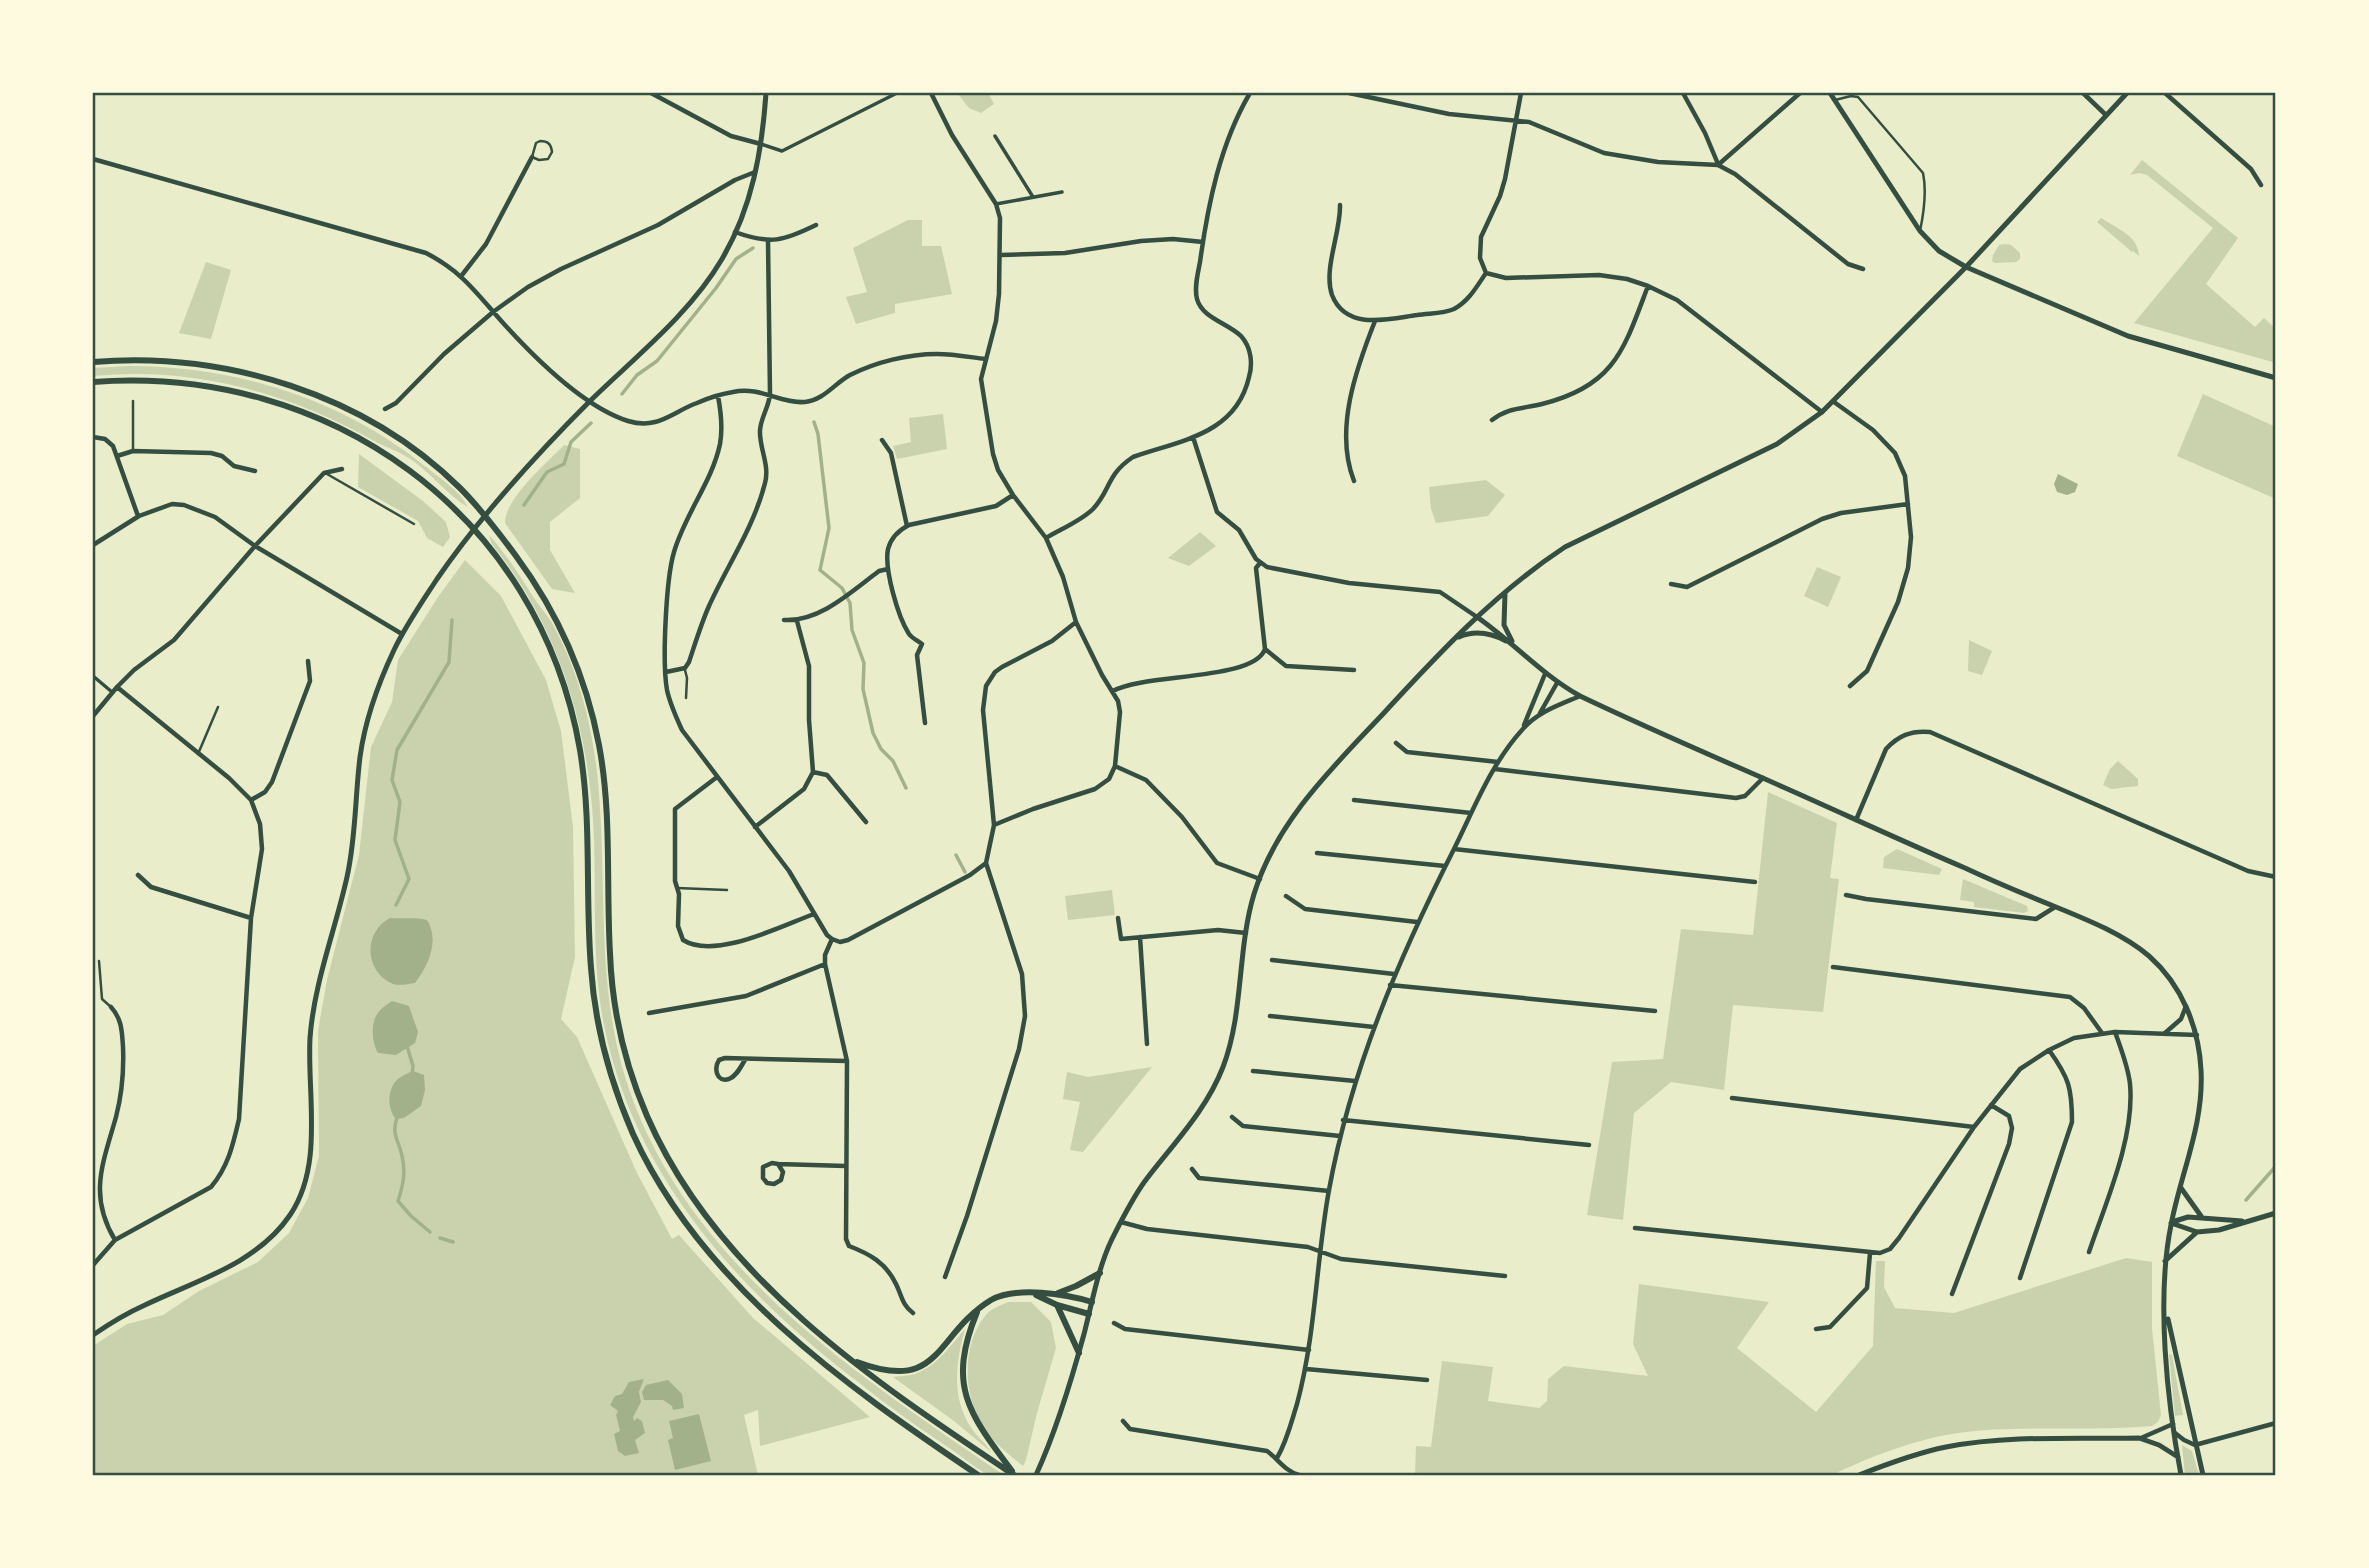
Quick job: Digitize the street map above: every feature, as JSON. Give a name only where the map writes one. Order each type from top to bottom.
[{"type":"main road","points":[[93,362],[132,360],[194,363],[249,373],[291,385],[357,414],[399,439],[460,488],[484,514],[549,605],[578,666],[589,702],[599,745],[607,814],[612,986],[623,1046],[647,1116],[680,1178],[731,1247],[799,1316],[850,1359],[936,1423],[1014,1475]]},
{"type":"main road","points":[[93,382],[132,380],[194,383],[245,393],[290,406],[339,427],[413,472],[474,527],[530,610],[559,674],[570,709],[584,780],[589,936],[595,1007],[618,1098],[640,1149],[662,1187],[693,1231],[769,1316],[877,1405],[978,1475]]},
{"type":"main road","points":[[1056,1293],[1100,1273]]},
{"type":"main road","points":[[850,1359],[890,1372],[922,1367],[937,1355],[962,1323],[992,1299],[1011,1293],[1056,1293],[1092,1302]]},
{"type":"main road","points":[[1034,1294],[1057,1305],[1089,1314]]},
{"type":"main road","points":[[1057,1305],[1079,1353]]},
{"type":"main road","points":[[978,1310],[967,1336],[962,1372],[967,1399],[977,1425],[1014,1475]]},
{"type":"street","points":[[650,93],[731,136],[782,151],[897,93]]},
{"type":"street","points":[[93,1335],[140,1307],[241,1261],[268,1241],[291,1214],[306,1181],[310,1148],[310,1037],[317,988],[347,876],[364,735],[373,699],[402,634],[484,514],[589,402],[681,313],[716,269],[748,203],[761,144],[766,93]]},
{"type":"street","points":[[931,93],[952,135],[996,204],[1000,218],[1001,255],[996,321],[981,379],[993,454],[998,470],[1013,495],[1046,538],[1063,577],[1076,622],[1102,675],[1113,691],[1120,712],[1115,766],[1110,779],[1095,789],[1033,809],[995,825]]},
{"type":"street","points":[[1046,538],[1093,509],[1112,475],[1121,465],[1133,457],[1214,428],[1229,416],[1245,393],[1251,371],[1247,345],[1240,335],[1206,312],[1199,305],[1196,296],[1214,183],[1239,112],[1250,93]]},
{"type":"street","points":[[1349,93],[1449,114],[1529,122],[1604,153],[1658,162],[1718,165],[1735,174],[1848,264],[1863,269]]},
{"type":"street","points":[[1486,273],[1480,258],[1481,237],[1500,197],[1521,93]]},
{"type":"street","points":[[1683,93],[1705,133],[1718,165]]},
{"type":"street","points":[[1718,165],[1800,93]]},
{"type":"street","points":[[1830,93],[1920,230],[1939,251],[1966,267],[2128,335],[2276,377]]},
{"type":"street","points":[[2082,93],[2106,115]]},
{"type":"street","points":[[1036,1475],[1058,1423],[1110,1243],[1143,1184],[1203,1107],[1223,1068],[1231,1041],[1254,895],[1287,824],[1303,803],[1453,640],[1505,593],[1565,547],[1777,444],[1834,402],[1966,267],[2127,93]]},
{"type":"street","points":[[2165,93],[2251,169],[2261,185]]},
{"type":"street","points":[[995,136],[1033,197]]},
{"type":"street","points":[[462,275],[486,244],[532,157]]},
{"type":"street","points":[[93,159],[414,248],[441,261],[462,275],[524,346],[589,402],[629,421],[652,424],[672,417],[695,403],[753,390],[797,402],[808,402],[860,370],[915,356],[938,354],[985,359]]},
{"type":"street","points":[[385,409],[396,403],[444,354],[493,312],[528,287],[561,269],[640,234],[735,180],[756,172]]},
{"type":"street","points":[[996,204],[1062,192]]},
{"type":"street","points":[[1340,205],[1341,215],[1330,288],[1337,304],[1348,316],[1375,321],[1452,310],[1468,298],[1486,273]]},
{"type":"street","points":[[736,232],[768,241],[787,239],[816,225]]},
{"type":"street","points":[[1001,255],[1065,253],[1140,241],[1173,239],[1203,242]]},
{"type":"street","points":[[666,671],[685,668],[689,662],[708,609],[758,506],[765,483],[766,465],[760,435],[770,394],[768,241]]},
{"type":"street","points":[[1486,273],[1506,278],[1600,275],[1627,279],[1648,286],[1677,300],[1822,412]]},
{"type":"street","points":[[1492,421],[1504,411],[1568,396],[1605,372],[1624,347],[1648,286]]},
{"type":"street","points":[[1354,481],[1347,464],[1349,406],[1362,354],[1375,321]]},
{"type":"street","points":[[718,396],[722,419],[720,444],[713,466],[674,551],[670,569],[666,671],[670,704],[682,730],[789,871],[814,915],[832,939],[840,942],[848,940],[970,875],[986,863]]},
{"type":"street","points":[[1834,402],[1873,430],[1895,453],[1905,476],[1911,537],[1904,588],[1867,671],[1850,686]]},
{"type":"street","points":[[93,437],[105,439],[113,446],[139,516]]},
{"type":"street","points":[[1193,437],[1217,512],[1239,530],[1260,563],[1267,567],[1349,583],[1440,592],[1477,617],[1557,683],[1580,696],[2055,907],[2126,940],[2149,956],[2174,985],[2186,1006],[2197,1035],[2201,1070],[2197,1125],[2171,1223],[2165,1261],[2173,1424],[2181,1475]]},
{"type":"street","points":[[882,440],[891,453],[907,526]]},
{"type":"street","points":[[117,456],[133,451],[211,453],[222,456],[234,467],[255,471]]},
{"type":"street","points":[[93,716],[117,687],[174,640],[324,473],[342,469]]},
{"type":"street","points":[[925,723],[917,655],[922,644],[910,635],[898,606],[888,569],[888,548],[894,537],[907,526],[996,506],[1013,495]]},
{"type":"street","points":[[93,545],[139,516],[172,504],[184,505],[215,517],[256,546],[402,634]]},
{"type":"street","points":[[1671,584],[1687,587],[1822,519],[1842,513],[1908,504]]},
{"type":"street","points":[[1113,691],[1124,685],[1222,672],[1243,666],[1262,656],[1265,649],[1256,568],[1260,563]]},
{"type":"street","points":[[784,620],[797,621],[823,611],[879,571],[888,569]]},
{"type":"street","points":[[1505,593],[1504,625],[1515,647]]},
{"type":"street","points":[[1477,617],[1482,633]]},
{"type":"street","points":[[755,827],[804,789],[813,772],[809,728],[809,666],[797,621]]},
{"type":"street","points":[[945,1277],[1020,1049],[1025,1016],[1022,974],[986,863],[995,825],[983,710],[986,686],[995,672],[1002,667],[1052,641],[1076,622]]},
{"type":"street","points":[[1453,640],[1468,634],[1482,633],[1498,637],[1515,647]]},
{"type":"street","points":[[1265,649],[1286,666],[1354,670]]},
{"type":"street","points":[[251,800],[265,792],[272,782],[310,681],[308,661]]},
{"type":"street","points":[[1522,730],[1545,674]]},
{"type":"street","points":[[93,676],[112,692]]},
{"type":"street","points":[[1277,1458],[1285,1444],[1310,1349],[1329,1191],[1343,1120],[1374,1027],[1394,974],[1471,813],[1499,762],[1522,730],[1539,714],[1557,683]]},
{"type":"street","points":[[93,1265],[115,1240],[211,1187],[222,1174],[232,1150],[239,1119],[251,918],[262,849],[260,824],[251,800],[229,778],[117,687]]},
{"type":"street","points":[[1539,714],[1580,696]]},
{"type":"street","points":[[1856,820],[1886,749],[1894,741],[1911,733],[1930,732],[2248,871],[2276,877]]},
{"type":"street","points":[[1396,743],[1407,752],[1499,762]]},
{"type":"street","points":[[1115,766],[1146,780],[1182,817],[1217,863],[1260,879]]},
{"type":"street","points":[[1495,769],[1736,798],[1745,796],[1763,778]]},
{"type":"street","points":[[813,772],[827,775],[866,822]]},
{"type":"street","points":[[717,777],[675,809],[674,881],[683,940],[697,946],[728,945],[814,915]]},
{"type":"street","points":[[1354,800],[1471,813]]},
{"type":"street","points":[[1454,849],[1755,882]]},
{"type":"street","points":[[1317,853],[1445,866]]},
{"type":"street","points":[[138,875],[151,887],[251,918]]},
{"type":"street","points":[[1846,895],[1866,900],[2036,919],[2055,907]]},
{"type":"street","points":[[1286,896],[1305,909],[1418,922]]},
{"type":"street","points":[[1118,918],[1121,939],[1218,930],[1247,933]]},
{"type":"street","points":[[1140,937],[1147,1044]]},
{"type":"street","points":[[832,939],[825,955],[825,964],[847,1061],[846,1239],[849,1246],[881,1262],[896,1285],[905,1307],[914,1312]]},
{"type":"street","points":[[1272,960],[1394,974]]},
{"type":"street","points":[[649,1013],[746,996],[825,964]]},
{"type":"street","points":[[1833,967],[2070,997],[2084,1007],[2102,1033]]},
{"type":"street","points":[[1390,985],[1655,1011]]},
{"type":"street","points":[[2164,1033],[2181,1019],[2186,1006]]},
{"type":"street","points":[[111,1007],[119,1015],[122,1032],[122,1088],[101,1165],[99,1185],[100,1206],[106,1226],[115,1240]]},
{"type":"street","points":[[1270,1016],[1374,1027]]},
{"type":"street","points":[[1634,1228],[1880,1253],[1890,1249],[1899,1238],[1974,1126],[2020,1069],[2074,1038],[2115,1032],[2197,1035]]},
{"type":"street","points":[[2090,1252],[2129,1120],[2131,1087],[2128,1068],[2115,1032]]},
{"type":"street","points":[[2020,1278],[2073,1122],[2072,1096],[2065,1072],[2049,1050]]},
{"type":"street","points":[[745,1059],[732,1077],[726,1080],[715,1073],[719,1059],[745,1059],[847,1061]]},
{"type":"street","points":[[1253,1071],[1355,1081]]},
{"type":"street","points":[[1732,1098],[1974,1126]]},
{"type":"street","points":[[1952,1294],[2009,1144],[2009,1116],[1991,1105]]},
{"type":"street","points":[[1232,1117],[1243,1126],[1340,1136]]},
{"type":"street","points":[[1343,1120],[1589,1145]]},
{"type":"street","points":[[778,1164],[783,1171],[781,1180],[774,1184],[767,1183],[762,1178],[763,1167],[772,1163],[846,1166]]},
{"type":"street","points":[[1192,1169],[1199,1178],[1329,1191]]},
{"type":"street","points":[[2181,1188],[2201,1217]]},
{"type":"street","points":[[2171,1223],[2197,1232],[2219,1230],[2276,1213]]},
{"type":"street","points":[[2171,1223],[2188,1217],[2245,1222]]},
{"type":"street","points":[[1121,1222],[1147,1229],[1308,1247],[1341,1259],[1505,1276]]},
{"type":"street","points":[[2165,1261],[2197,1232]]},
{"type":"street","points":[[1816,1329],[1830,1327],[1867,1288],[1870,1253]]},
{"type":"street","points":[[2165,1302],[2203,1475]]},
{"type":"street","points":[[1114,1323],[1125,1329],[1310,1349]]},
{"type":"street","points":[[1306,1369],[1427,1380]]},
{"type":"street","points":[[1123,1421],[1130,1429],[1266,1451],[1277,1458],[1284,1468],[1298,1475]]},
{"type":"street","points":[[2174,1433],[2195,1445],[2276,1423]]},
{"type":"street","points":[[1859,1475],[1915,1455],[1968,1443],[2139,1438],[2173,1424]]},
{"type":"street","points":[[2139,1438],[2178,1457]]},
{"type":"lane","points":[[1835,100],[1858,97],[1923,173],[1924,213],[1920,230]]},
{"type":"lane","points":[[546,141],[551,145],[552,152],[548,159],[539,160],[532,157],[536,143],[546,141]]},
{"type":"lane","points":[[133,401],[133,451]]},
{"type":"lane","points":[[324,473],[414,524]]},
{"type":"lane","points":[[685,668],[686,698]]},
{"type":"lane","points":[[198,754],[218,707]]},
{"type":"lane","points":[[677,888],[727,890]]},
{"type":"lane","points":[[99,961],[102,999],[111,1007]]},
{"type":"shaded area","points":[[957,93],[988,93],[994,104],[981,113],[969,108]]},
{"type":"shaded area","points":[[2142,160],[2238,238],[2206,284],[2255,327],[2264,318],[2276,329],[2276,363],[2134,323],[2213,228],[2147,175],[2130,175]]},
{"type":"shaded area","points":[[2101,218],[2131,238],[2139,256],[2097,222]]},
{"type":"shaded area","points":[[908,220],[922,220],[922,246],[941,246],[952,294],[895,304],[895,313],[856,324],[846,297],[867,292],[853,248]]},
{"type":"shaded area","points":[[1999,245],[2011,245],[2020,253],[2020,259],[2016,262],[1995,263],[1992,261],[1993,255]]},
{"type":"shaded area","points":[[206,262],[231,270],[211,339],[179,333]]},
{"type":"shaded area","points":[[129,366],[209,372],[286,391],[323,405],[394,443],[449,485],[468,507],[404,455],[345,425],[276,397],[241,387],[168,375],[93,376],[93,368]]},
{"type":"shaded area","points":[[2203,394],[2276,427],[2276,499],[2177,456]]},
{"type":"shaded area","points":[[943,414],[947,449],[897,459],[893,446],[911,442],[909,418]]},
{"type":"shaded area","points":[[564,445],[580,449],[580,498],[550,522],[550,550],[575,593],[552,589],[505,523],[507,513],[519,492]]},
{"type":"shaded area","points":[[359,454],[423,501],[446,522],[450,537],[443,547],[427,538],[418,521],[358,487]]},
{"type":"shaded area","points":[[2058,474],[2078,484],[2075,492],[2067,495],[2057,492],[2054,484]]},
{"type":"shaded area","points":[[1486,480],[1505,495],[1488,516],[1436,523],[1431,509],[1429,487]]},
{"type":"shaded area","points":[[1200,532],[1216,546],[1189,566],[1168,558]]},
{"type":"shaded area","points":[[489,535],[552,623],[580,689],[596,761],[611,1013],[626,1080],[653,1145],[688,1204],[732,1258],[780,1308],[890,1396],[1004,1475],[990,1475],[975,1467],[814,1347],[733,1269],[666,1181],[640,1132],[619,1080],[604,1025],[596,956],[591,799],[578,720],[553,646],[536,611],[492,544]]},
{"type":"shaded area","points":[[465,560],[501,596],[546,680],[561,731],[573,827],[575,957],[561,1019],[577,1037],[637,1173],[672,1239],[679,1235],[753,1318],[870,1417],[760,1446],[758,1410],[744,1415],[758,1475],[93,1475],[93,1346],[127,1324],[163,1315],[199,1291],[258,1262],[289,1233],[308,1198],[319,1156],[318,1031],[327,980],[359,855],[371,747],[392,702],[398,660]]},
{"type":"shaded area","points":[[1817,567],[1841,577],[1828,607],[1804,596]]},
{"type":"shaded area","points":[[1969,640],[1992,651],[1982,675],[1968,671]]},
{"type":"shaded area","points":[[2118,761],[2138,779],[2138,786],[2111,789],[2103,785],[2110,769]]},
{"type":"shaded area","points":[[1768,792],[1837,823],[1830,878],[1839,879],[1823,1012],[1733,1005],[1724,1090],[1671,1082],[1634,1113],[1623,1220],[1587,1215],[1612,1062],[1663,1059],[1681,929],[1753,935]]},
{"type":"shaded area","points":[[1897,849],[1942,869],[1939,875],[1883,868],[1884,857]]},
{"type":"shaded area","points":[[1963,879],[2027,906],[2028,911],[2024,913],[1974,907],[1974,902],[1960,900]]},
{"type":"shaded area","points":[[1112,890],[1115,915],[1068,920],[1065,896]]},
{"type":"shaded area","points":[[390,918],[427,920],[431,928],[431,953],[415,983],[393,984],[383,978],[372,962],[371,942],[381,924]]},
{"type":"shaded area","points":[[392,1001],[409,1006],[418,1032],[415,1043],[396,1055],[378,1053],[373,1033],[375,1017]]},
{"type":"shaded area","points":[[1152,1067],[1083,1152],[1070,1150],[1080,1102],[1063,1099],[1067,1072],[1088,1077]]},
{"type":"shaded area","points":[[413,1071],[424,1075],[425,1090],[421,1106],[404,1118],[396,1119],[390,1105],[391,1089],[399,1079]]},
{"type":"shaded area","points":[[2126,1258],[2152,1262],[2152,1328],[2161,1415],[2158,1422],[2152,1426],[1957,1433],[1902,1447],[1832,1475],[1415,1475],[1416,1446],[1431,1447],[1442,1361],[1493,1367],[1488,1401],[1539,1408],[1547,1401],[1548,1379],[1564,1366],[1648,1376],[1633,1344],[1639,1284],[1769,1302],[1737,1348],[1816,1412],[1873,1346],[1876,1261],[1885,1261],[1884,1287],[1895,1308],[1954,1313]]},
{"type":"shaded area","points":[[1008,1302],[1031,1302],[1051,1322],[1056,1348],[1023,1466],[1000,1446],[981,1423],[968,1383],[969,1354],[977,1328],[990,1311]]},
{"type":"shaded area","points":[[965,1329],[957,1378],[960,1403],[970,1426],[991,1452],[954,1421],[893,1377],[915,1374],[930,1366]]},
{"type":"shaded area","points":[[2169,1354],[2172,1355],[2183,1415],[2175,1416]]},
{"type":"shaded area","points":[[644,1379],[639,1392],[641,1402],[633,1417],[634,1421],[637,1418],[642,1421],[645,1433],[635,1440],[639,1453],[625,1456],[618,1451],[614,1434],[620,1431],[616,1415],[618,1411],[610,1405],[615,1396],[622,1394],[629,1382]]},
{"type":"shaded area","points":[[668,1380],[682,1394],[684,1408],[673,1410],[672,1406],[663,1400],[644,1400],[642,1392],[646,1385]]},
{"type":"shaded area","points":[[699,1414],[711,1461],[675,1470],[668,1440],[673,1438],[669,1421]]},
{"type":"shaded area","points":[[2182,1445],[2192,1451],[2199,1475],[2185,1475]]},
{"type":"waterway","points":[[622,394],[637,375],[657,361],[736,259],[753,248]]},
{"type":"waterway","points":[[814,422],[818,434],[829,528],[820,570],[842,588],[850,603],[852,630],[864,663],[863,689],[873,733],[881,749],[893,761],[906,788]]},
{"type":"waterway","points":[[524,505],[547,472],[564,464],[571,442],[591,423]]},
{"type":"waterway","points":[[396,905],[409,879],[395,840],[400,802],[392,780],[397,750],[449,662],[452,620]]},
{"type":"waterway","points":[[956,855],[965,872]]},
{"type":"waterway","points":[[407,1046],[413,1066],[412,1075]]},
{"type":"waterway","points":[[397,1118],[395,1133],[404,1168],[398,1201],[430,1232]]},
{"type":"waterway","points":[[2246,1200],[2276,1166]]},
{"type":"waterway","points":[[440,1238],[453,1242]]}]
